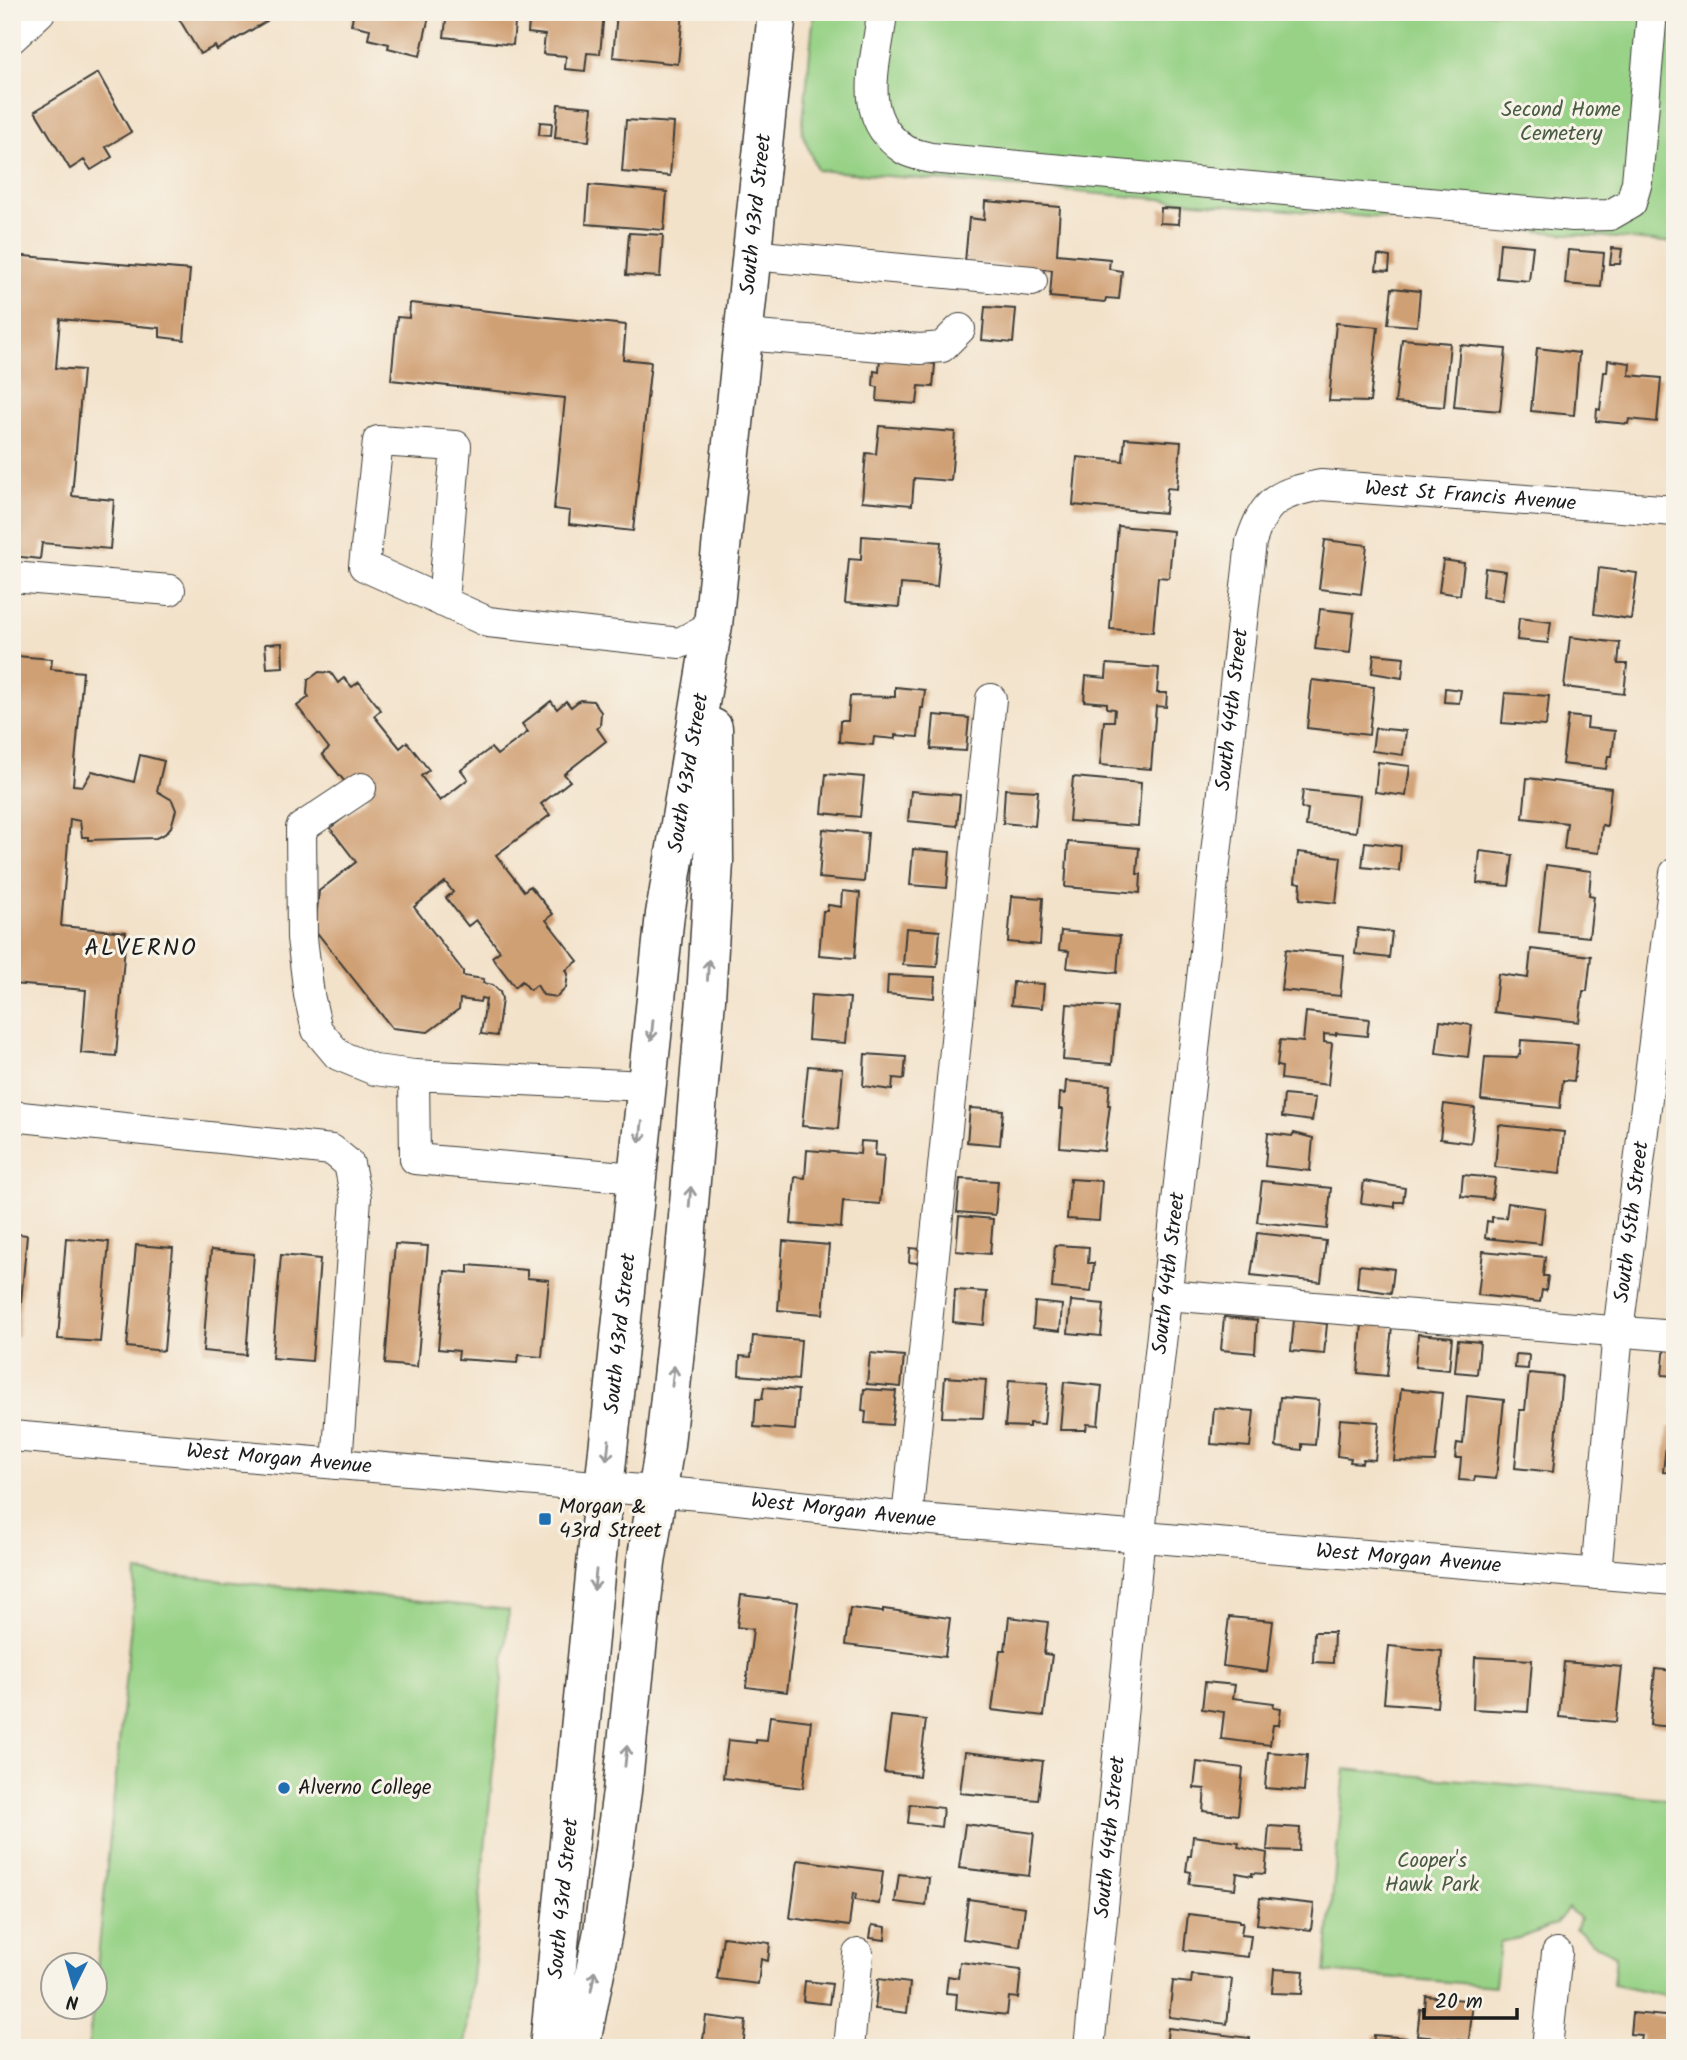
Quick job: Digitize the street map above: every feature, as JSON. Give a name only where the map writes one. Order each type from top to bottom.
[{"type":"main road","name":"South 43rd Street","points":[[549,2048],[646,1086],[671,870],[713,625],[777,12]]},
{"type":"main road","name":"South 43rd Street","points":[[580,2048],[606,1906],[622,1791],[646,1563],[666,1444],[684,1265],[706,999],[714,862],[713,625]]},
{"type":"main road","points":[[628,1260],[684,1265]]},
{"type":"street","points":[[12,38],[40,12]]},
{"type":"street","points":[[882,12],[872,97],[880,126],[906,150],[931,158],[1573,216],[1610,215],[1631,203],[1637,182],[1652,12]]},
{"type":"street","points":[[751,255],[1032,281]]},
{"type":"street","points":[[743,335],[920,349],[942,347],[960,329]]},
{"type":"street","points":[[443,602],[456,446],[378,441],[364,566],[443,602],[488,622],[680,643],[713,625]]},
{"type":"street","name":"West St Francis Avenue","points":[[1270,504],[1293,490],[1321,485],[1675,511]]},
{"type":"street","name":"South 44th Street","points":[[1089,2048],[1140,1536],[1251,542],[1258,519],[1270,504]]},
{"type":"street","points":[[12,577],[170,590]]},
{"type":"street","points":[[907,1518],[991,699]]},
{"type":"street","points":[[361,788],[301,828],[302,938],[309,995],[317,1030],[338,1055],[375,1070],[414,1075],[646,1086]]},
{"type":"street","name":"South 45th Street","points":[[1596,1574],[1618,1332],[1675,873]]},
{"type":"street","points":[[414,1075],[415,1159],[636,1178]]},
{"type":"street","points":[[12,1116],[332,1150],[349,1164],[356,1198],[337,1464]]},
{"type":"street","points":[[1166,1295],[1675,1336]]},
{"type":"street","name":"West Morgan Avenue","points":[[12,1436],[658,1492],[907,1518],[1675,1580]]},
{"type":"street","points":[[1546,2048],[1557,1952]]},
{"type":"street","points":[[849,2048],[858,1954]]},
{"type":"green space","name":"Second Home Cemetery","points":[[814,12],[1675,12],[1675,243],[817,170],[802,132]]},
{"type":"green space","points":[[136,1572],[509,1610],[465,2048],[88,2048],[91,2022],[108,2022],[108,1952],[99,1952]]},
{"type":"green space","name":"Cooper's Hawk Park","points":[[1345,1769],[1675,1800],[1675,1998],[1613,1985],[1616,1955],[1597,1946],[1576,1929],[1580,1919],[1568,1908],[1556,1924],[1520,1938],[1500,1942],[1495,1986],[1325,1972]]},
{"type":"building","points":[[175,12],[261,12],[267,21],[217,50],[215,46],[200,54]]},
{"type":"building","points":[[354,12],[430,12],[420,56],[388,48],[389,44],[368,39],[370,29],[351,25]]},
{"type":"building","points":[[447,12],[516,12],[513,45],[444,37]]},
{"type":"building","points":[[530,12],[604,12],[600,54],[587,53],[585,71],[565,69],[566,56],[543,54],[545,35],[528,33]]},
{"type":"building","points":[[617,12],[683,12],[678,64],[613,57]]},
{"type":"building","points":[[98,73],[131,132],[106,147],[112,157],[91,170],[84,160],[70,169],[35,111]]},
{"type":"building","points":[[558,104],[592,107],[589,141],[555,138]]},
{"type":"building","points":[[626,120],[674,123],[670,176],[622,172]]},
{"type":"building","points":[[540,122],[552,123],[551,136],[539,135]]},
{"type":"building","points":[[589,185],[667,192],[664,230],[586,224]]},
{"type":"building","points":[[985,201],[1060,207],[1057,254],[1110,259],[1109,269],[1122,271],[1119,299],[1106,298],[1105,302],[1050,297],[1052,270],[965,262],[969,218],[984,220]]},
{"type":"building","points":[[1161,208],[1180,209],[1179,224],[1160,223]]},
{"type":"building","points":[[629,233],[663,235],[660,277],[626,275]]},
{"type":"building","points":[[1500,243],[1533,246],[1529,281],[1497,278]]},
{"type":"building","points":[[1612,248],[1622,249],[1620,264],[1610,264]]},
{"type":"building","points":[[1568,250],[1604,253],[1601,287],[1565,284]]},
{"type":"building","points":[[12,255],[190,270],[184,340],[160,337],[160,328],[60,319],[56,368],[83,370],[72,496],[114,500],[110,549],[42,543],[40,559],[12,556]]},
{"type":"building","points":[[1378,255],[1390,257],[1389,271],[1376,270]]},
{"type":"building","points":[[1392,288],[1420,291],[1417,326],[1388,324]]},
{"type":"building","points":[[410,303],[626,325],[623,359],[651,362],[633,531],[569,524],[570,511],[554,509],[565,398],[391,380],[397,317],[409,318]]},
{"type":"building","points":[[985,307],[1016,309],[1013,343],[982,340]]},
{"type":"building","points":[[1336,323],[1378,327],[1370,402],[1329,401]]},
{"type":"building","points":[[1402,339],[1450,343],[1444,407],[1395,403]]},
{"type":"building","points":[[1460,345],[1506,349],[1500,411],[1454,407]]},
{"type":"building","points":[[1537,348],[1579,353],[1574,415],[1531,411]]},
{"type":"building","points":[[880,357],[935,364],[933,387],[919,386],[917,404],[877,401],[878,387],[873,386],[874,371],[879,372]]},
{"type":"building","points":[[1608,360],[1630,363],[1629,375],[1661,378],[1657,422],[1629,419],[1628,424],[1596,421]]},
{"type":"building","points":[[879,426],[955,432],[951,481],[914,478],[912,505],[862,501],[866,453],[876,454]]},
{"type":"building","points":[[1125,438],[1181,442],[1177,489],[1167,488],[1165,513],[1073,505],[1077,457],[1123,461]]},
{"type":"building","points":[[1118,526],[1173,531],[1169,578],[1158,577],[1153,632],[1110,629]]},
{"type":"building","points":[[862,536],[941,542],[937,587],[901,584],[899,607],[845,603],[849,559],[861,560]]},
{"type":"building","points":[[1325,540],[1367,545],[1361,594],[1319,589]]},
{"type":"building","points":[[1443,560],[1464,563],[1460,595],[1439,592]]},
{"type":"building","points":[[1485,568],[1506,571],[1502,600],[1482,597]]},
{"type":"building","points":[[1599,568],[1637,573],[1631,619],[1594,614]]},
{"type":"building","points":[[1320,609],[1354,613],[1350,653],[1315,649]]},
{"type":"building","points":[[1519,618],[1551,622],[1548,643],[1517,640]]},
{"type":"building","points":[[1570,637],[1620,643],[1618,664],[1627,664],[1624,694],[1564,687]]},
{"type":"building","points":[[282,643],[283,667],[267,668],[265,644]]},
{"type":"building","points":[[1374,654],[1404,657],[1402,678],[1372,673]]},
{"type":"building","points":[[16,656],[52,659],[51,669],[83,672],[73,785],[83,786],[92,771],[134,782],[140,755],[164,761],[157,791],[172,800],[176,810],[171,827],[165,834],[156,838],[88,840],[88,837],[82,837],[80,821],[70,819],[61,926],[126,932],[116,1056],[81,1053],[86,990],[12,984],[12,703]]},
{"type":"building","points":[[1107,664],[1159,668],[1157,693],[1167,693],[1166,707],[1156,706],[1151,769],[1100,765],[1104,721],[1114,721],[1115,709],[1107,708],[1107,703],[1084,701],[1086,676],[1106,678]]},
{"type":"building","points":[[319,672],[331,673],[338,683],[344,678],[352,687],[359,682],[381,710],[374,716],[400,748],[407,742],[429,770],[421,776],[440,801],[468,779],[461,770],[491,748],[497,755],[528,732],[522,724],[551,701],[557,709],[566,701],[571,707],[580,700],[593,701],[601,712],[600,726],[597,728],[606,741],[564,774],[570,781],[541,804],[550,815],[496,855],[524,891],[530,886],[553,914],[546,920],[578,961],[566,970],[566,988],[557,997],[543,995],[537,985],[530,990],[522,981],[515,987],[492,957],[500,951],[476,920],[468,926],[446,898],[453,892],[445,882],[414,907],[463,971],[463,976],[484,979],[483,983],[493,985],[500,992],[502,999],[497,1036],[481,1034],[486,999],[481,998],[480,1002],[460,999],[459,1009],[428,1032],[392,1028],[315,930],[319,891],[356,862],[330,828],[369,798],[345,782],[322,754],[329,748],[297,706],[309,697],[308,680]]},
{"type":"building","points":[[1312,680],[1374,687],[1369,735],[1307,728]]},
{"type":"building","points":[[895,687],[925,690],[918,737],[874,737],[873,745],[839,742],[840,721],[848,721],[850,696],[895,697]]},
{"type":"building","points":[[1445,688],[1461,690],[1459,703],[1444,702]]},
{"type":"building","points":[[1505,693],[1549,696],[1546,726],[1502,723]]},
{"type":"building","points":[[934,715],[969,718],[966,751],[931,749]]},
{"type":"building","points":[[1568,716],[1588,718],[1587,728],[1615,731],[1612,756],[1608,756],[1606,769],[1562,764]]},
{"type":"building","points":[[1375,728],[1406,731],[1403,755],[1372,751]]},
{"type":"building","points":[[1378,762],[1410,766],[1406,796],[1375,792]]},
{"type":"building","points":[[826,774],[864,777],[860,817],[822,813]]},
{"type":"building","points":[[1073,777],[1141,783],[1138,826],[1069,821]]},
{"type":"building","points":[[1527,778],[1611,788],[1607,826],[1602,825],[1599,853],[1564,849],[1567,823],[1523,818]]},
{"type":"building","points":[[1005,789],[1038,791],[1035,826],[1003,823]]},
{"type":"building","points":[[1303,790],[1360,796],[1356,832],[1306,826],[1308,809],[1301,808]]},
{"type":"building","points":[[911,791],[960,795],[957,826],[908,821]]},
{"type":"building","points":[[823,829],[868,833],[864,882],[819,878]]},
{"type":"building","points":[[1068,842],[1139,848],[1137,874],[1141,874],[1140,893],[1065,887]]},
{"type":"building","points":[[1365,842],[1401,846],[1399,871],[1362,867]]},
{"type":"building","points":[[913,849],[950,852],[947,888],[910,885]]},
{"type":"building","points":[[1480,851],[1513,855],[1509,886],[1477,883]]},
{"type":"building","points":[[1298,852],[1341,857],[1336,903],[1300,899],[1301,883],[1295,882]]},
{"type":"building","points":[[1546,865],[1591,871],[1589,895],[1594,896],[1589,937],[1539,932]]},
{"type":"building","points":[[843,891],[860,893],[855,958],[819,955],[823,911],[827,911],[828,905],[842,907]]},
{"type":"building","points":[[1012,896],[1043,898],[1040,945],[1008,942]]},
{"type":"building","points":[[906,928],[940,931],[937,967],[903,965]]},
{"type":"building","points":[[1358,928],[1392,932],[1389,958],[1355,954]]},
{"type":"building","points":[[1061,931],[1120,936],[1117,973],[1067,968],[1069,951],[1059,950]]},
{"type":"building","points":[[1286,949],[1344,955],[1340,996],[1281,990]]},
{"type":"building","points":[[1531,949],[1591,956],[1587,991],[1583,991],[1579,1022],[1494,1012],[1498,974],[1528,978]]},
{"type":"building","points":[[888,975],[935,977],[934,998],[887,994]]},
{"type":"building","points":[[1013,982],[1044,984],[1042,1008],[1011,1005]]},
{"type":"building","points":[[811,995],[850,998],[846,1043],[808,1040]]},
{"type":"building","points":[[1067,1004],[1117,1007],[1112,1064],[1063,1060]]},
{"type":"building","points":[[1306,1012],[1369,1019],[1367,1036],[1324,1034],[1324,1042],[1332,1043],[1328,1085],[1281,1079],[1282,1067],[1277,1066],[1280,1040],[1303,1042]]},
{"type":"building","points":[[1440,1021],[1472,1025],[1468,1057],[1436,1053]]},
{"type":"building","points":[[1521,1040],[1578,1044],[1574,1081],[1563,1080],[1560,1108],[1481,1100],[1485,1057],[1516,1058],[1520,1054]]},
{"type":"building","points":[[865,1054],[906,1057],[904,1079],[893,1078],[892,1090],[863,1086]]},
{"type":"building","points":[[808,1066],[843,1069],[838,1129],[802,1126]]},
{"type":"building","points":[[1066,1081],[1110,1085],[1104,1151],[1060,1147],[1063,1109],[1059,1109],[1060,1093],[1065,1094]]},
{"type":"building","points":[[1284,1095],[1315,1098],[1312,1121],[1282,1117]]},
{"type":"building","points":[[1444,1104],[1475,1108],[1471,1143],[1440,1139]]},
{"type":"building","points":[[970,1108],[1003,1110],[1000,1145],[967,1142]]},
{"type":"building","points":[[1499,1125],[1564,1132],[1560,1174],[1495,1167]]},
{"type":"building","points":[[1268,1133],[1292,1136],[1294,1133],[1313,1138],[1310,1171],[1265,1166]]},
{"type":"building","points":[[861,1141],[876,1142],[875,1155],[884,1156],[880,1204],[843,1201],[841,1228],[791,1224],[795,1177],[805,1178],[807,1150],[860,1154]]},
{"type":"building","points":[[1463,1175],[1495,1178],[1492,1199],[1461,1196]]},
{"type":"building","points":[[960,1179],[998,1181],[995,1215],[957,1212]]},
{"type":"building","points":[[1070,1179],[1102,1181],[1099,1221],[1067,1219]]},
{"type":"building","points":[[1262,1181],[1331,1188],[1327,1229],[1257,1222]]},
{"type":"building","points":[[1364,1181],[1405,1188],[1403,1202],[1395,1202],[1395,1207],[1361,1203]]},
{"type":"building","points":[[1508,1203],[1545,1208],[1541,1244],[1485,1238],[1487,1221],[1492,1222],[1492,1217],[1506,1218]]},
{"type":"building","points":[[959,1216],[993,1219],[990,1254],[956,1251]]},
{"type":"building","points":[[12,1233],[27,1235],[18,1336],[12,1336]]},
{"type":"building","points":[[1257,1233],[1326,1241],[1321,1282],[1251,1275]]},
{"type":"building","points":[[66,1238],[109,1242],[100,1342],[58,1339]]},
{"type":"building","points":[[783,1241],[829,1245],[823,1314],[778,1310]]},
{"type":"building","points":[[395,1244],[428,1246],[417,1367],[385,1364]]},
{"type":"building","points":[[136,1245],[173,1248],[164,1351],[127,1347]]},
{"type":"building","points":[[1055,1245],[1089,1247],[1088,1263],[1094,1263],[1091,1292],[1052,1288]]},
{"type":"building","points":[[910,1248],[920,1249],[918,1263],[909,1262]]},
{"type":"building","points":[[211,1250],[254,1254],[246,1355],[203,1351]]},
{"type":"building","points":[[1483,1251],[1545,1257],[1543,1276],[1548,1276],[1546,1291],[1542,1290],[1540,1302],[1478,1295]]},
{"type":"building","points":[[281,1255],[320,1259],[312,1361],[272,1358]]},
{"type":"building","points":[[468,1265],[527,1270],[527,1278],[549,1280],[542,1357],[518,1355],[517,1363],[458,1359],[459,1351],[438,1349],[445,1271],[468,1273]]},
{"type":"building","points":[[1359,1265],[1394,1269],[1391,1293],[1357,1288]]},
{"type":"building","points":[[955,1290],[987,1292],[984,1325],[953,1322]]},
{"type":"building","points":[[1071,1301],[1104,1304],[1101,1336],[1068,1333]]},
{"type":"building","points":[[1035,1302],[1062,1305],[1060,1331],[1033,1328]]},
{"type":"building","points":[[1224,1317],[1257,1320],[1255,1353],[1221,1350]]},
{"type":"building","points":[[1294,1320],[1327,1324],[1324,1354],[1291,1351]]},
{"type":"building","points":[[1362,1323],[1392,1326],[1387,1376],[1358,1373]]},
{"type":"building","points":[[1418,1334],[1452,1337],[1449,1370],[1415,1367]]},
{"type":"building","points":[[753,1336],[801,1340],[798,1380],[739,1375],[740,1356],[751,1357]]},
{"type":"building","points":[[1458,1340],[1480,1342],[1477,1374],[1455,1372]]},
{"type":"building","points":[[1665,1345],[1675,1346],[1675,1376],[1662,1375]]},
{"type":"building","points":[[870,1353],[904,1356],[901,1387],[867,1384]]},
{"type":"building","points":[[1516,1354],[1529,1355],[1528,1369],[1515,1368]]},
{"type":"building","points":[[1529,1373],[1562,1376],[1553,1472],[1515,1468],[1520,1410],[1525,1410]]},
{"type":"building","points":[[945,1377],[986,1380],[983,1418],[942,1417]]},
{"type":"building","points":[[1009,1380],[1048,1383],[1044,1424],[1029,1423],[1029,1427],[1005,1426]]},
{"type":"building","points":[[1064,1382],[1102,1386],[1098,1425],[1087,1424],[1086,1430],[1060,1430]]},
{"type":"building","points":[[764,1387],[798,1390],[795,1430],[754,1427],[756,1399],[762,1399]]},
{"type":"building","points":[[864,1389],[896,1391],[892,1425],[865,1423],[866,1412],[862,1411]]},
{"type":"building","points":[[1401,1389],[1442,1393],[1435,1462],[1394,1461]]},
{"type":"building","points":[[1467,1396],[1504,1400],[1496,1479],[1475,1477],[1474,1481],[1459,1480],[1461,1458],[1455,1458],[1457,1443],[1463,1444]]},
{"type":"building","points":[[1280,1397],[1319,1400],[1315,1445],[1302,1444],[1302,1450],[1276,1447]]},
{"type":"building","points":[[1214,1408],[1254,1411],[1250,1447],[1211,1444]]},
{"type":"building","points":[[1340,1419],[1379,1422],[1375,1460],[1350,1462],[1351,1458],[1337,1456]]},
{"type":"building","points":[[1668,1427],[1675,1428],[1675,1473],[1663,1472]]},
{"type":"building","points":[[741,1595],[798,1602],[787,1692],[746,1687],[753,1629],[737,1627]]},
{"type":"building","points":[[850,1608],[883,1612],[883,1609],[950,1618],[945,1657],[845,1645]]},
{"type":"building","points":[[1009,1617],[1048,1622],[1044,1654],[1052,1655],[1044,1716],[992,1710],[1000,1650],[1005,1650]]},
{"type":"building","points":[[1229,1617],[1273,1621],[1267,1672],[1223,1666]]},
{"type":"building","points":[[1314,1632],[1334,1632],[1333,1663],[1313,1662]]},
{"type":"building","points":[[1389,1646],[1442,1651],[1437,1707],[1384,1703]]},
{"type":"building","points":[[1475,1657],[1532,1660],[1528,1712],[1473,1709]]},
{"type":"building","points":[[1564,1662],[1622,1667],[1616,1722],[1559,1717]]},
{"type":"building","points":[[1655,1669],[1675,1671],[1675,1727],[1650,1725]]},
{"type":"building","points":[[1205,1682],[1235,1685],[1233,1698],[1274,1703],[1273,1707],[1281,1708],[1279,1725],[1273,1725],[1270,1745],[1221,1739],[1224,1712],[1202,1709]]},
{"type":"building","points":[[770,1716],[811,1721],[803,1788],[723,1778],[728,1740],[756,1743],[756,1740],[767,1741]]},
{"type":"building","points":[[891,1716],[926,1720],[919,1776],[884,1772]]},
{"type":"building","points":[[965,1752],[1043,1761],[1038,1800],[960,1793]]},
{"type":"building","points":[[1268,1752],[1307,1755],[1304,1791],[1265,1788]]},
{"type":"building","points":[[1197,1762],[1243,1768],[1238,1815],[1203,1811],[1205,1789],[1194,1788]]},
{"type":"building","points":[[910,1804],[943,1808],[941,1827],[908,1823]]},
{"type":"building","points":[[965,1824],[1034,1833],[1029,1876],[959,1868]]},
{"type":"building","points":[[1269,1826],[1300,1828],[1299,1851],[1267,1850]]},
{"type":"building","points":[[1193,1836],[1239,1842],[1238,1847],[1267,1853],[1265,1874],[1252,1873],[1252,1876],[1237,1873],[1235,1889],[1189,1884],[1191,1872],[1186,1871]]},
{"type":"building","points":[[798,1860],[883,1871],[879,1904],[855,1900],[856,1894],[853,1893],[849,1926],[790,1918]]},
{"type":"building","points":[[899,1874],[929,1878],[926,1906],[895,1902]]},
{"type":"building","points":[[1260,1898],[1314,1904],[1311,1930],[1257,1924]]},
{"type":"building","points":[[968,1899],[1025,1907],[1020,1947],[963,1939]]},
{"type":"building","points":[[1188,1914],[1243,1922],[1241,1935],[1251,1936],[1248,1957],[1184,1950]]},
{"type":"building","points":[[872,1925],[886,1927],[885,1940],[870,1938]]},
{"type":"building","points":[[723,1937],[770,1943],[768,1961],[761,1959],[758,1984],[717,1979]]},
{"type":"building","points":[[960,1962],[1021,1970],[1018,1998],[1009,1997],[1007,2015],[956,2009],[957,1994],[946,1993],[948,1976],[958,1978]]},
{"type":"building","points":[[1274,1969],[1304,1971],[1302,1994],[1272,1993]]},
{"type":"building","points":[[1192,1975],[1232,1979],[1227,2024],[1169,2017],[1173,1981],[1191,1983]]},
{"type":"building","points":[[878,1979],[910,1983],[907,2013],[875,2009]]},
{"type":"building","points":[[805,1981],[832,1984],[829,2004],[803,2001]]},
{"type":"building","points":[[1426,1996],[1473,2001],[1469,2041],[1417,2036],[1420,2009],[1425,2010]]},
{"type":"building","points":[[1632,2013],[1675,2017],[1675,2038],[1669,2038],[1668,2048],[1640,2048],[1642,2035],[1630,2034]]},
{"type":"building","points":[[706,2016],[746,2021],[743,2048],[702,2048]]},
{"type":"building","points":[[1168,2028],[1250,2038],[1249,2048],[1166,2048]]},
{"type":"building","points":[[1374,2035],[1407,2038],[1406,2048],[1373,2048]]},
{"type":"place","name":"Morgan & 43rd Street","points":[[545,1519]]},
{"type":"place","name":"Alverno College","points":[[284,1788]]},
{"type":"district","name":"ALVERNO","points":[[141,948]]}]
